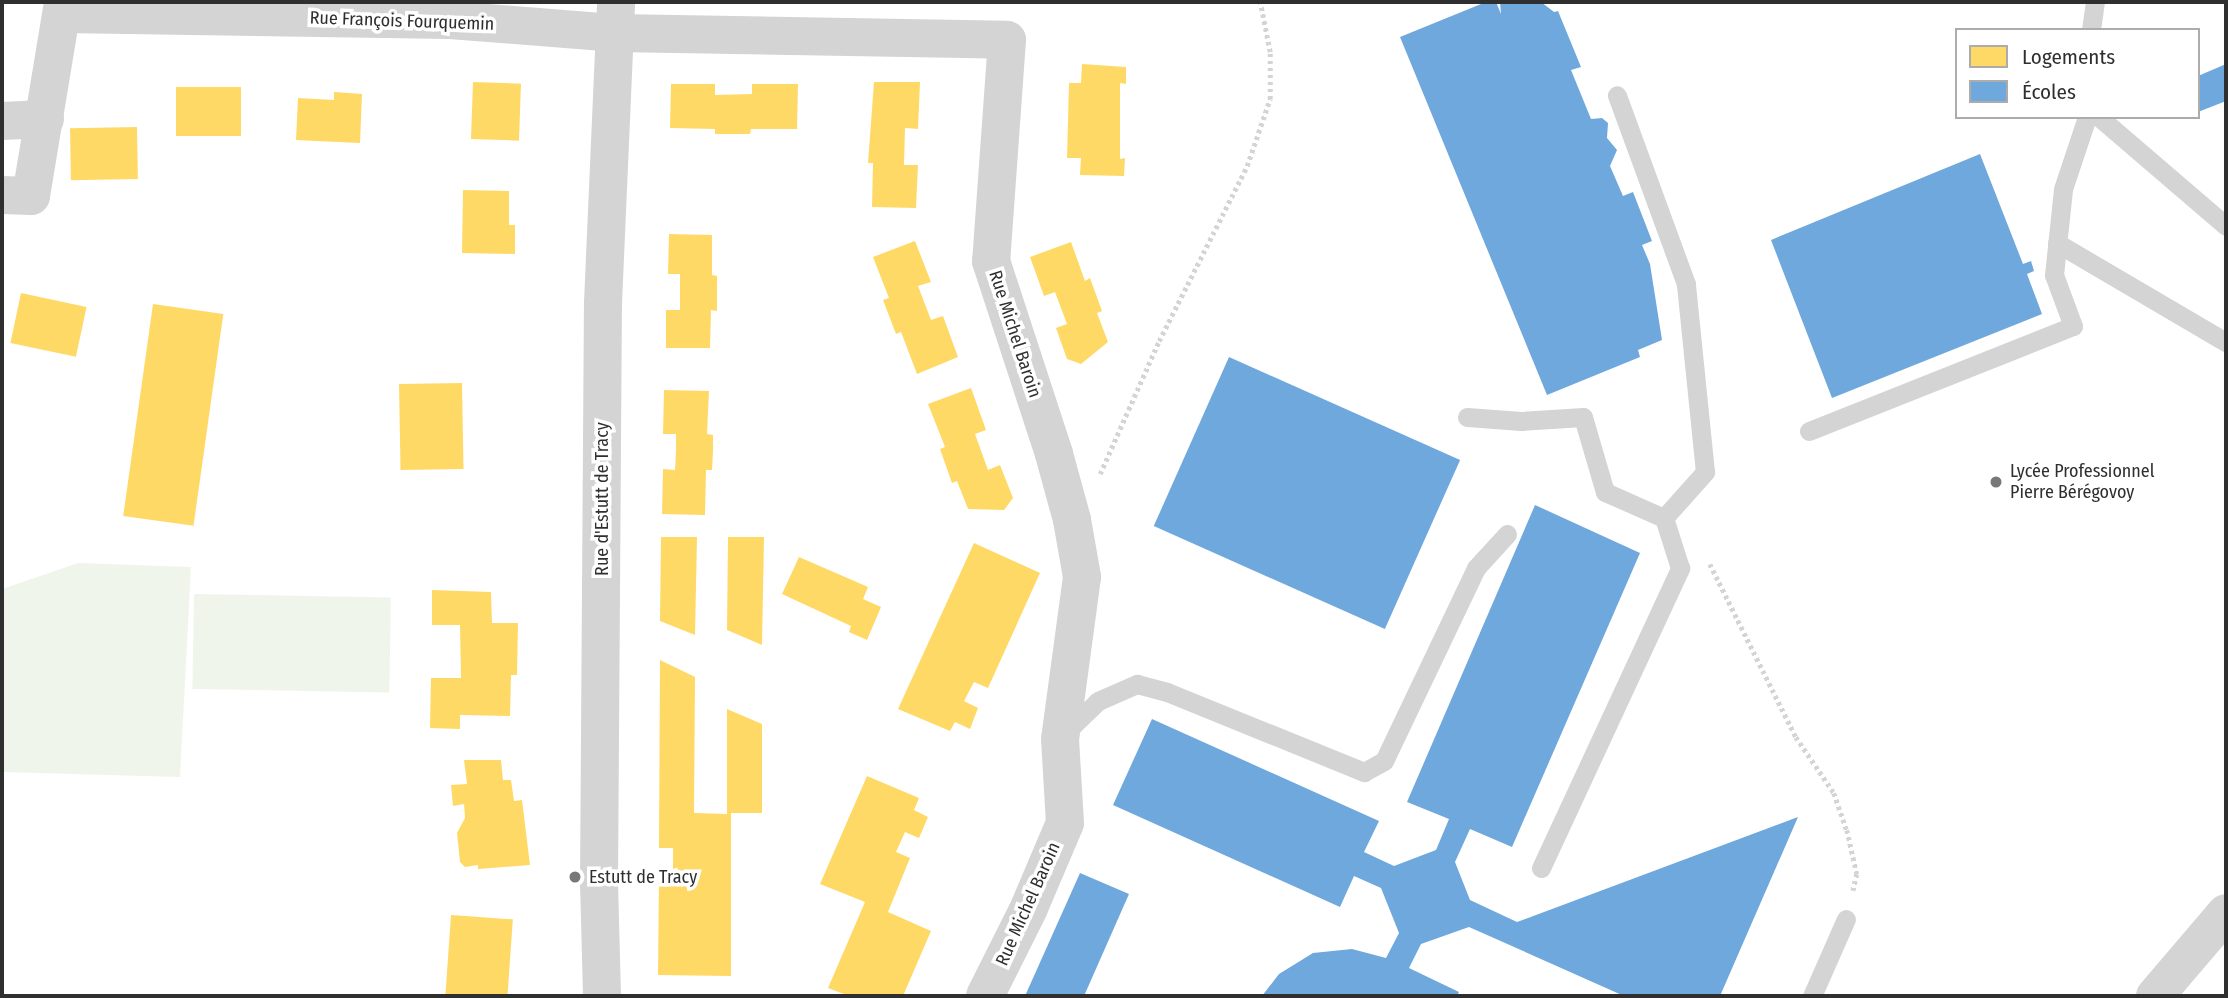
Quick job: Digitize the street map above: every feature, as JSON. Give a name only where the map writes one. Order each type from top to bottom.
[{"type":"street","name":"Rue François Fourquemin","points":[[2,195],[31,196],[62,8],[450,20],[616,17]]},
{"type":"street","name":"Rue Michel Baroin","points":[[616,17],[1007,40],[991,261],[1072,520],[1082,577],[1060,739],[1065,823],[1029,908],[985,996]]},
{"type":"street","name":"Rue d'Estutt de Tracy","points":[[602,996],[599,871],[603,303],[616,17]]},
{"type":"street","points":[[2,121],[45,119]]},
{"type":"street","points":[[2155,996],[2226,913]]},
{"type":"lane","points":[[2091,28],[2095,2]]},
{"type":"lane","points":[[1617,94],[1686,284],[1705,472],[1668,513]]},
{"type":"lane","points":[[1809,431],[2073,326],[2054,275],[2063,188],[2086,119]]},
{"type":"lane","points":[[2101,119],[2226,226]]},
{"type":"lane","points":[[2057,243],[2226,342]]},
{"type":"lane","points":[[1467,417],[1521,421],[1584,417],[1605,492],[1668,513]]},
{"type":"lane","points":[[1541,868],[1680,568],[1668,513]]},
{"type":"lane","points":[[1060,739],[1098,701],[1137,684],[1167,692],[1364,772],[1384,761],[1476,568],[1507,534]]},
{"type":"lane","points":[[1812,996],[1846,919]]},
{"type":"path","points":[[1072,520],[1106,465],[1158,341],[1247,166],[1270,99],[1270,52],[1260,2]]},
{"type":"path","points":[[1668,513],[1711,564],[1796,737],[1834,793],[1847,830],[1857,874],[1846,919]]},
{"type":"shaded area","points":[[78,563],[191,567],[180,777],[2,772],[2,589]]},
{"type":"shaded area","points":[[194,594],[391,597],[389,692],[192,689]]},
{"type":"building: Logements","points":[[1082,64],[1126,67],[1126,84],[1120,83],[1120,159],[1125,158],[1124,176],[1080,175],[1081,158],[1067,158],[1069,83],[1081,83]]},
{"type":"building: Logements","points":[[473,82],[521,84],[519,141],[471,139]]},
{"type":"building: Logements","points":[[874,82],[920,82],[918,129],[905,128],[904,165],[918,165],[916,208],[872,207],[873,163],[868,163]]},
{"type":"building: Logements","points":[[671,84],[715,84],[715,95],[752,94],[752,84],[798,84],[797,129],[751,129],[750,134],[715,134],[715,129],[670,128]]},
{"type":"building: Logements","points":[[176,87],[241,87],[241,136],[176,136]]},
{"type":"building: Logements","points":[[334,92],[362,94],[360,143],[296,140],[298,98],[334,100]]},
{"type":"building: Logements","points":[[137,127],[138,179],[71,180],[70,128]]},
{"type":"building: Logements","points":[[463,190],[509,191],[509,225],[515,225],[515,254],[462,253]]},
{"type":"building: Logements","points":[[669,234],[712,235],[712,275],[717,276],[717,311],[711,310],[710,348],[666,348],[666,310],[680,310],[680,274],[668,274]]},
{"type":"building: Logements","points":[[915,241],[931,282],[918,286],[931,320],[943,316],[958,357],[917,374],[901,332],[896,334],[883,300],[889,298],[873,257]]},
{"type":"building: Logements","points":[[1071,242],[1085,281],[1090,278],[1102,311],[1097,313],[1108,342],[1081,364],[1067,359],[1056,328],[1067,324],[1055,292],[1044,296],[1030,257]]},
{"type":"building: Logements","points":[[21,293],[87,307],[76,357],[10,343]]},
{"type":"building: Logements","points":[[153,304],[223,314],[194,526],[123,516]]},
{"type":"building: Logements","points":[[462,383],[464,469],[401,470],[399,384]]},
{"type":"building: Logements","points":[[971,388],[986,430],[975,434],[988,470],[1000,465],[1013,498],[1004,510],[968,509],[957,481],[952,483],[940,449],[945,447],[928,404]]},
{"type":"building: Logements","points":[[664,390],[709,391],[707,434],[713,435],[713,452],[712,470],[706,470],[705,515],[662,514],[663,469],[675,470],[676,451],[676,434],[663,434]]},
{"type":"building: Logements","points":[[661,537],[697,537],[695,635],[660,621]]},
{"type":"building: Logements","points":[[728,537],[764,537],[762,645],[727,630]]},
{"type":"building: Logements","points":[[974,543],[1040,573],[988,688],[974,682],[964,701],[978,708],[970,729],[955,722],[950,731],[898,709]]},
{"type":"building: Logements","points":[[799,557],[868,587],[863,599],[881,607],[867,640],[849,632],[851,626],[782,594]]},
{"type":"building: Logements","points":[[432,590],[491,592],[492,623],[518,623],[517,675],[511,675],[510,716],[460,715],[460,729],[430,728],[431,678],[461,678],[460,625],[432,625]]},
{"type":"building: Logements","points":[[660,660],[695,677],[694,813],[727,814],[727,709],[762,724],[762,813],[731,813],[731,976],[658,975],[659,872],[673,872],[673,848],[659,848]]},
{"type":"building: Logements","points":[[464,760],[501,760],[503,780],[511,780],[514,801],[522,800],[530,865],[478,869],[478,865],[465,867],[460,862],[457,833],[465,818],[464,804],[453,806],[451,785],[467,784]]},
{"type":"building: Logements","points":[[867,776],[919,798],[914,810],[928,817],[919,838],[905,832],[896,852],[910,858],[888,912],[931,931],[903,996],[849,996],[828,988],[865,902],[820,884]]},
{"type":"building: Logements","points":[[451,915],[513,919],[507,996],[445,996]]},
{"type":"building: Écoles","points":[[1486,2],[1496,2],[1501,14],[1500,2],[1541,2],[1554,12],[1558,11],[1581,67],[1571,70],[1591,119],[1602,118],[1608,123],[1607,138],[1617,150],[1610,166],[1623,196],[1633,192],[1652,241],[1642,245],[1650,264],[1662,340],[1638,350],[1640,357],[1547,395],[1400,37]]},
{"type":"building: Écoles","points":[[2226,64],[2226,101],[2200,111],[2200,75]]},
{"type":"building: Écoles","points":[[1980,154],[2023,264],[2031,261],[2034,271],[2027,274],[2042,314],[1832,398],[1771,240]]},
{"type":"building: Écoles","points":[[1229,357],[1460,460],[1385,629],[1154,526]]},
{"type":"building: Écoles","points":[[1535,505],[1640,553],[1512,847],[1470,829],[1455,862],[1470,900],[1517,922],[1798,817],[1720,996],[1624,996],[1469,927],[1421,944],[1409,968],[1459,992],[1457,996],[1262,996],[1279,974],[1313,953],[1352,949],[1386,958],[1399,933],[1381,888],[1354,876],[1340,907],[1113,805],[1152,719],[1379,821],[1364,852],[1394,866],[1436,850],[1449,819],[1407,802]]},
{"type":"building: Écoles","points":[[1080,873],[1129,894],[1084,996],[1025,996]]},
{"type":"place","name":"Lycée Professionnel Pierre Bérégovoy","points":[[1996,482]]},
{"type":"place","name":"Estutt de Tracy","points":[[575,877]]}]
